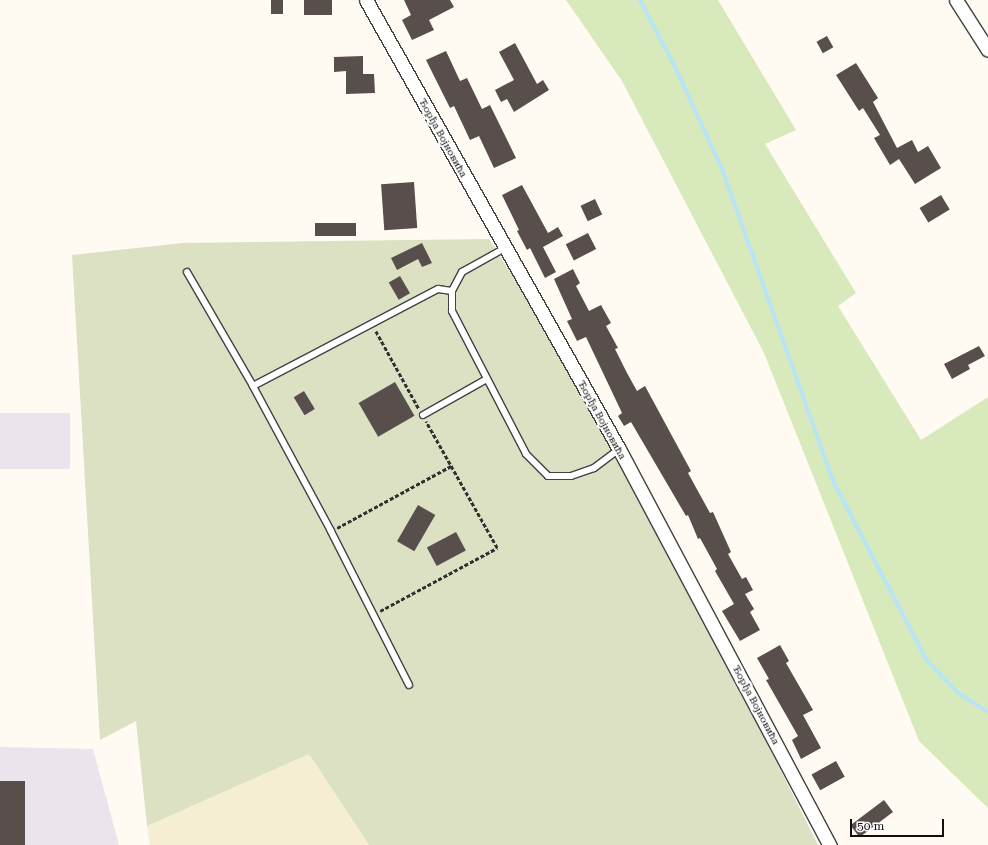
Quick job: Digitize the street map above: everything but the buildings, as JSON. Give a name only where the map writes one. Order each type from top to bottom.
[{"type":"street","name":"Ђорђа Војновића","points":[[366,0],[619,449],[830,845]]},
{"type":"street","points":[[956,0],[988,50]]},
{"type":"lane","points":[[505,248],[462,272],[452,291],[452,311],[526,454],[548,476],[571,476],[594,468],[619,449]]},
{"type":"lane","points":[[188,272],[253,386],[331,531],[409,684]]},
{"type":"lane","points":[[253,386],[438,289],[452,291]]},
{"type":"lane","points":[[423,415],[487,379]]},
{"type":"path","points":[[372,324],[497,548],[374,614]]},
{"type":"path","points":[[331,531],[451,466]]},
{"type":"shaded area","points":[[0,413],[70,413],[70,469],[0,469]]},
{"type":"shaded area","points":[[0,747],[93,749],[119,845],[0,845]]},
{"type":"shaded area","points":[[309,754],[369,845],[150,845],[147,826]]},
{"type":"green space","points":[[566,0],[718,0],[796,130],[765,144],[856,293],[838,306],[921,440],[988,397],[988,808],[919,741],[764,353],[622,81]]},
{"type":"green space","points":[[489,239],[606,421],[818,845],[369,845],[309,754],[147,826],[136,721],[100,740],[72,255],[183,243]]},
{"type":"waterway","points":[[640,0],[676,69],[722,169],[833,481],[926,659],[957,692],[988,712]]}]
